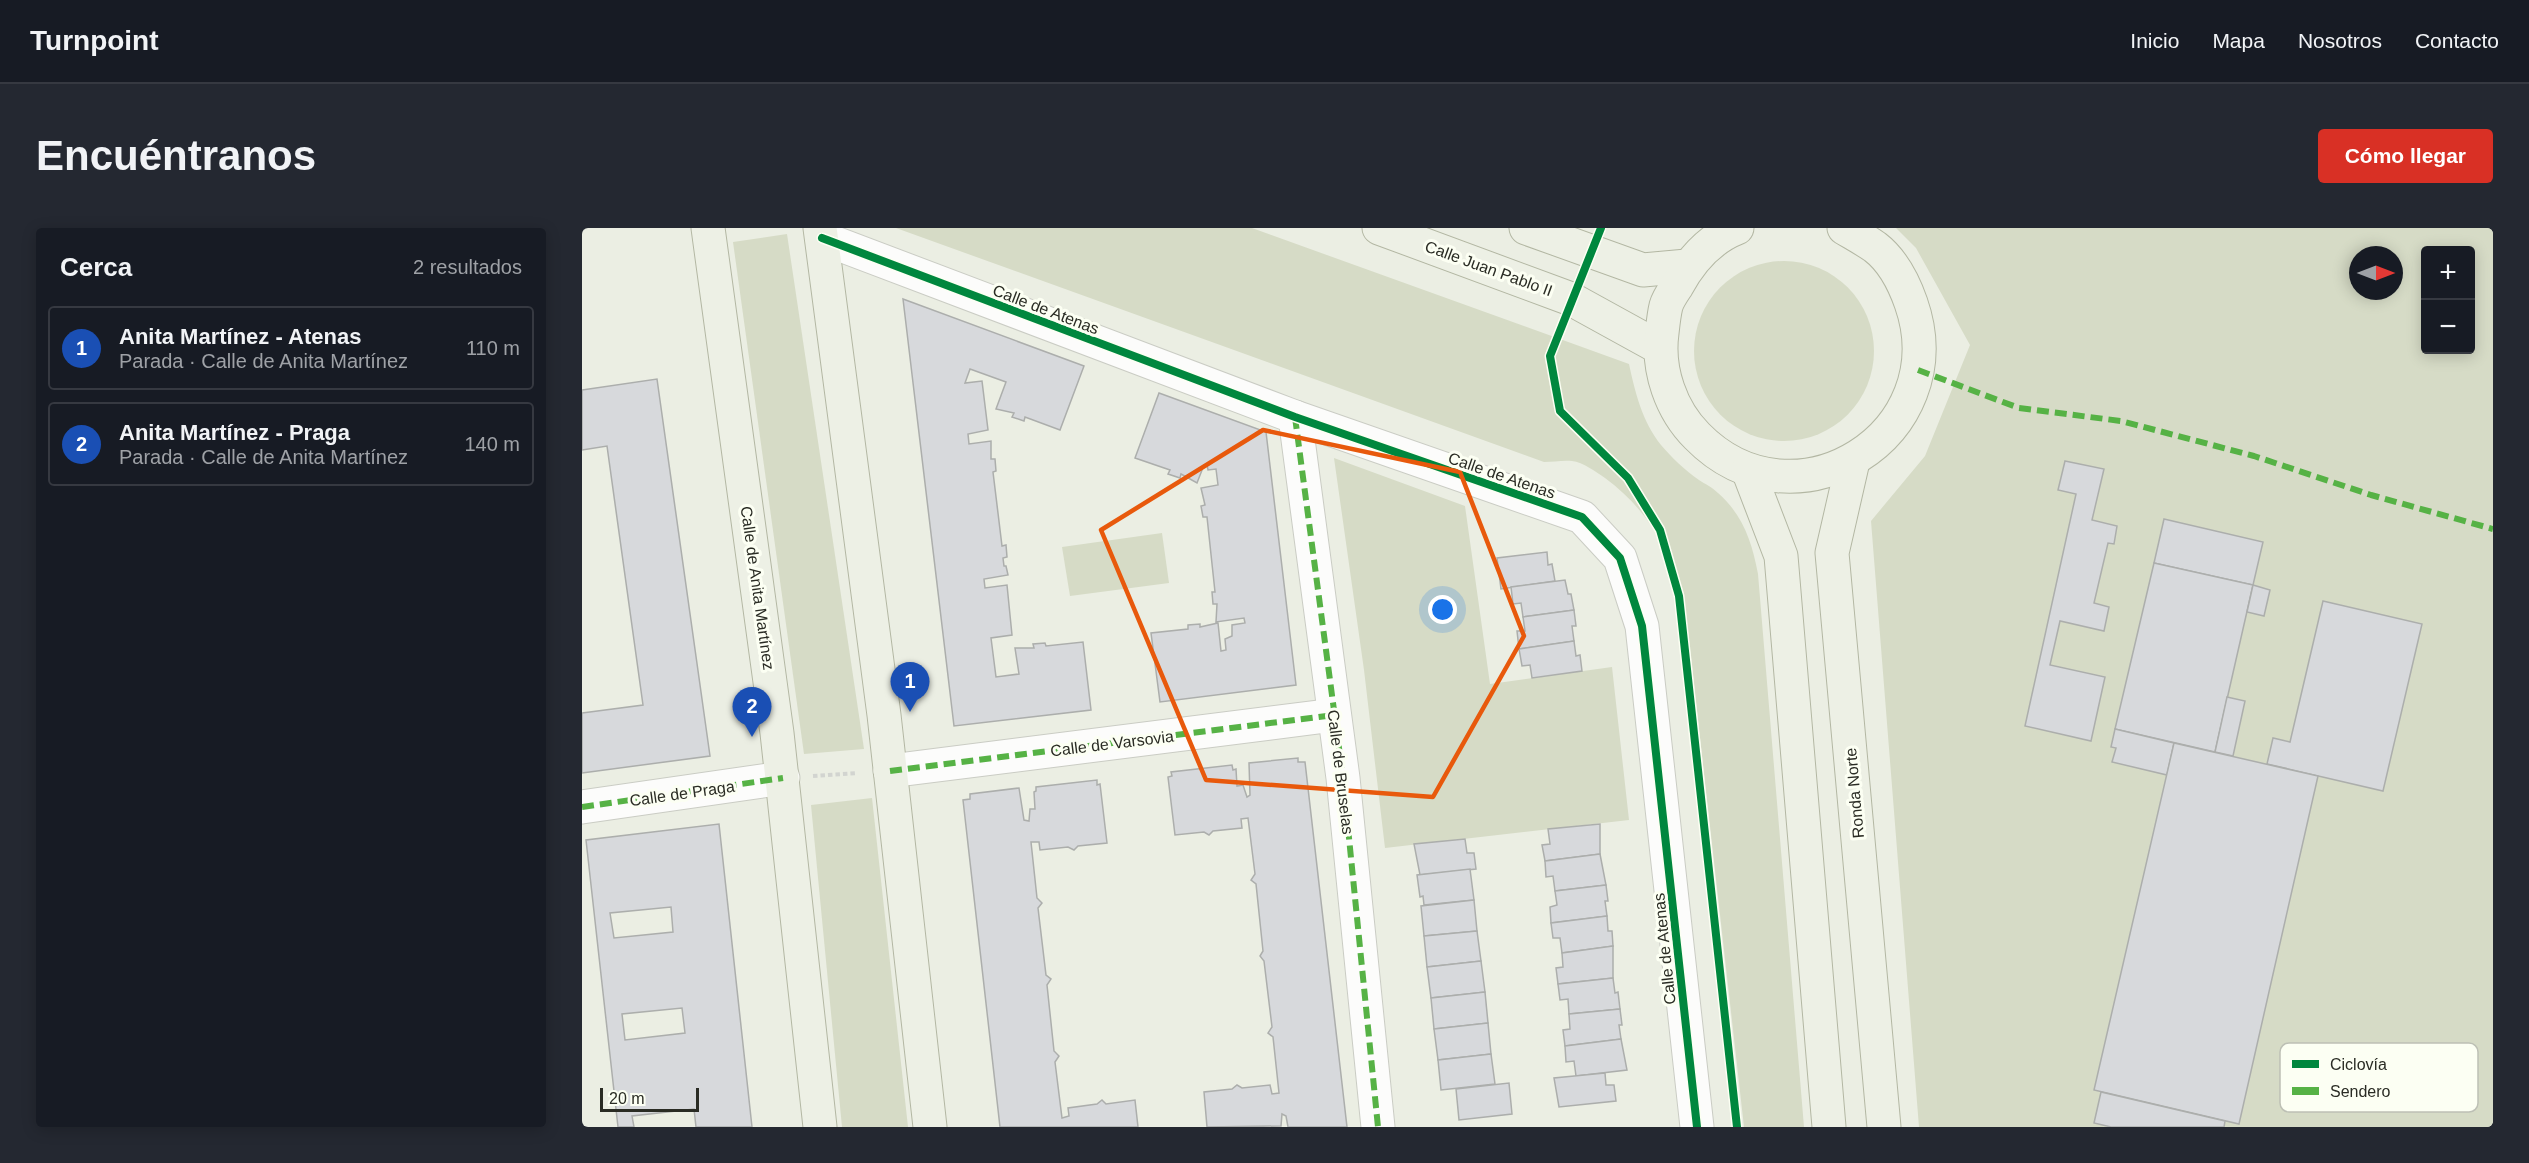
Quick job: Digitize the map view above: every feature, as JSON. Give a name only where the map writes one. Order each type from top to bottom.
[{"type":"main road","name":"Calle de Anita Martínez","points":[[708,228],[783,778],[820,1127]]},
{"type":"main road","name":"Calle Juan Pablo II","points":[[1379,228],[1571,299],[1660,348]]},
{"type":"main road","points":[[1526,228],[1643,270],[1687,266]]},
{"type":"main road","points":[[1729,230],[1704,248],[1687,266],[1666,305],[1660,348],[1666,387],[1684,423],[1712,452],[1748,470],[1783,477],[1819,474],[1853,461],[1881,440],[1903,412],[1918,370],[1919,325],[1904,283],[1876,248],[1844,228]]},
{"type":"main road","points":[[821,233],[890,771],[930,1127]]},
{"type":"main road","name":"Ronda Norte","points":[[1853,461],[1832,553],[1884,1127]]},
{"type":"main road","points":[[1748,470],[1781,556],[1828,1127]]},
{"type":"street","name":"Calle de Atenas","points":[[821,233],[1294,417],[1582,517],[1620,558],[1642,626],[1697,1127]]},
{"type":"street","name":"Calle de Bruselas","points":[[1294,417],[1343,778],[1378,1127]]},
{"type":"street","name":"Calle de Varsovia","points":[[890,771],[1334,715]]},
{"type":"street","name":"Calle de Praga","points":[[582,807],[783,778]]},
{"type":"path","points":[[783,778],[890,771]]},
{"type":"highlighted area","points":[[1263,430],[1460,472],[1524,636],[1433,797],[1206,780],[1101,530]]},
{"type":"green space","points":[[896,228],[1252,228],[1629,364],[1640,406],[1654,436],[1679,464],[1727,501],[1745,530],[1756,562],[1804,1127],[1744,1127],[1685,605],[1673,568],[1657,534],[1635,504],[1605,478],[1581,463],[1544,462]]},
{"type":"green space","points":[[1896,228],[2493,228],[2493,1127],[1919,1127],[1871,521],[1925,456],[1970,345],[1916,248]]},
{"type":"green space","points":[[787,234],[864,749],[804,754],[733,242]]},
{"type":"green space","points":[[1784,261],[1818,268],[1834,276],[1848,287],[1859,301],[1867,317],[1874,351],[1867,385],[1859,401],[1848,415],[1834,426],[1818,434],[1784,441],[1750,434],[1734,426],[1720,415],[1709,401],[1701,385],[1694,351],[1701,317],[1709,301],[1720,287],[1734,276],[1750,268]]},
{"type":"green space","points":[[1334,458],[1465,506],[1490,684],[1612,667],[1629,820],[1385,848],[1364,670]]},
{"type":"green space","points":[[1162,533],[1169,583],[1070,596],[1062,547]]},
{"type":"green space","points":[[872,798],[908,1127],[842,1127],[811,805]]},
{"type":"building","points":[[903,299],[1084,366],[1060,430],[1025,417],[1024,421],[1012,417],[1014,413],[996,409],[1006,382],[970,369],[965,383],[982,381],[988,430],[968,434],[969,444],[991,441],[991,459],[995,459],[996,471],[993,472],[1002,546],[1006,545],[1007,557],[1003,558],[1008,575],[984,579],[985,588],[1007,585],[1012,635],[991,638],[996,677],[1019,674],[1015,648],[1034,648],[1033,644],[1045,643],[1046,646],[1083,642],[1091,710],[954,726]]},
{"type":"building","points":[[657,379],[710,756],[582,773],[582,713],[643,705],[607,446],[582,450],[582,390]]},
{"type":"building","points":[[1159,393],[1266,432],[1296,685],[1160,702],[1151,633],[1188,629],[1188,625],[1200,624],[1200,627],[1218,623],[1221,651],[1226,650],[1225,639],[1232,636],[1232,625],[1245,623],[1244,618],[1216,622],[1217,604],[1213,604],[1212,592],[1215,592],[1207,517],[1203,517],[1201,506],[1205,505],[1201,488],[1218,485],[1216,469],[1208,470],[1207,465],[1204,465],[1197,483],[1181,474],[1180,478],[1168,474],[1170,470],[1135,458]]},
{"type":"building","points":[[2065,461],[2104,469],[2092,520],[2117,526],[2114,544],[2108,543],[2094,603],[2109,607],[2104,631],[2060,621],[2050,665],[2105,677],[2091,741],[2025,726],[2076,494],[2058,490]]},
{"type":"building","points":[[2164,519],[2263,542],[2253,585],[2154,563]]},
{"type":"building","points":[[1547,552],[1548,565],[1552,564],[1555,581],[1501,589],[1497,558]]},
{"type":"building","points":[[2154,563],[2253,585],[2215,752],[2115,729]]},
{"type":"building","points":[[1565,580],[1574,610],[1523,617],[1521,603],[1513,604],[1511,587]]},
{"type":"building","points":[[2253,585],[2270,590],[2264,616],[2247,612]]},
{"type":"building","points":[[2323,601],[2422,624],[2383,791],[2267,764],[2273,738],[2290,742]]},
{"type":"building","points":[[1574,610],[1576,626],[1572,626],[1574,641],[1519,649],[1517,631],[1525,631],[1523,617]]},
{"type":"building","points":[[1574,641],[1576,656],[1580,655],[1582,671],[1532,678],[1530,665],[1522,666],[1519,649]]},
{"type":"building","points":[[2227,697],[2245,701],[2233,756],[2215,752]]},
{"type":"building","points":[[2115,729],[2174,743],[2167,775],[2112,762],[2116,748],[2111,747]]},
{"type":"building","points":[[2174,743],[2318,776],[2239,1124],[2094,1090]]},
{"type":"building","points":[[1298,758],[1298,762],[1305,762],[1347,1127],[1288,1127],[1286,1116],[1282,1114],[1281,1126],[1207,1127],[1204,1092],[1232,1089],[1237,1085],[1242,1088],[1270,1085],[1272,1094],[1279,1093],[1273,1037],[1268,1033],[1272,1027],[1264,961],[1260,956],[1263,951],[1256,884],[1251,880],[1255,874],[1248,818],[1241,819],[1242,828],[1213,831],[1209,835],[1204,832],[1175,835],[1168,777],[1172,776],[1171,772],[1232,765],[1233,770],[1236,769],[1237,786],[1243,785],[1247,797],[1250,795],[1249,763]]},
{"type":"building","points":[[1097,780],[1097,785],[1100,784],[1107,843],[1078,846],[1074,850],[1068,847],[1040,850],[1039,842],[1031,842],[1037,898],[1042,903],[1038,908],[1046,975],[1051,979],[1047,985],[1054,1051],[1059,1056],[1055,1062],[1062,1118],[1069,1116],[1068,1108],[1097,1104],[1102,1100],[1106,1104],[1135,1100],[1138,1127],[1000,1127],[963,800],[970,799],[970,794],[1019,788],[1024,820],[1029,821],[1030,809],[1035,809],[1036,787]]},
{"type":"building","points":[[719,824],[752,1127],[696,1127],[694,1109],[632,1116],[634,1127],[618,1127],[586,840]],"holes":[[[671,907],[673,932],[614,938],[610,913]],[[682,1008],[685,1033],[625,1040],[622,1014]]]},
{"type":"building","points":[[1600,824],[1600,854],[1545,861],[1542,845],[1550,844],[1548,829]]},
{"type":"building","points":[[1465,839],[1467,853],[1474,853],[1476,869],[1420,875],[1414,844]]},
{"type":"building","points":[[1600,854],[1606,885],[1555,891],[1553,876],[1546,877],[1545,861]]},
{"type":"building","points":[[1470,869],[1474,900],[1424,905],[1423,896],[1420,897],[1417,875]]},
{"type":"building","points":[[1606,885],[1607,916],[1551,923],[1550,907],[1557,905],[1555,891]]},
{"type":"building","points":[[1474,900],[1477,931],[1424,936],[1421,906]]},
{"type":"building","points":[[1607,916],[1608,931],[1612,931],[1613,946],[1562,953],[1560,938],[1553,938],[1551,923]]},
{"type":"building","points":[[1477,931],[1481,961],[1427,967],[1424,936]]},
{"type":"building","points":[[1613,946],[1613,978],[1558,984],[1556,968],[1563,967],[1562,953]]},
{"type":"building","points":[[1481,961],[1485,992],[1431,998],[1427,967]]},
{"type":"building","points":[[1613,978],[1620,1009],[1569,1014],[1568,999],[1560,1000],[1558,984]]},
{"type":"building","points":[[1485,992],[1488,1023],[1434,1029],[1431,998]]},
{"type":"building","points":[[1620,1009],[1621,1039],[1565,1046],[1563,1030],[1570,1029],[1569,1014]]},
{"type":"building","points":[[1488,1023],[1491,1054],[1438,1060],[1434,1029]]},
{"type":"building","points":[[1621,1039],[1627,1070],[1576,1076],[1574,1061],[1566,1062],[1565,1046]]},
{"type":"building","points":[[1491,1054],[1495,1084],[1441,1090],[1438,1060]]},
{"type":"building","points":[[1605,1073],[1606,1085],[1614,1085],[1616,1101],[1559,1107],[1554,1078]]},
{"type":"building","points":[[1509,1083],[1512,1114],[1459,1120],[1456,1089]]},
{"type":"building","points":[[2101,1092],[2225,1121],[2224,1127],[2111,1127],[2094,1123]]},
{"type":"marked path","points":[[1918,370],[2019,408],[2121,421],[2254,456],[2371,495],[2493,529]]},
{"type":"marked path","points":[[1295,417],[1343,778],[1378,1127]]},
{"type":"marked path","points":[[890,771],[1334,715]]},
{"type":"marked path","points":[[582,807],[783,778]]},
{"type":"cycle path","points":[[1601,228],[1550,356],[1560,411],[1628,478],[1660,530],[1679,596],[1737,1127]]},
{"type":"cycle path","points":[[822,238],[1295,417],[1582,517],[1620,558],[1642,626],[1697,1127]]},
{"type":"place","name":"Anita Martínez - Atenas","points":[[910,712]]},
{"type":"place","name":"Anita Martínez - Praga","points":[[752,737]]}]
